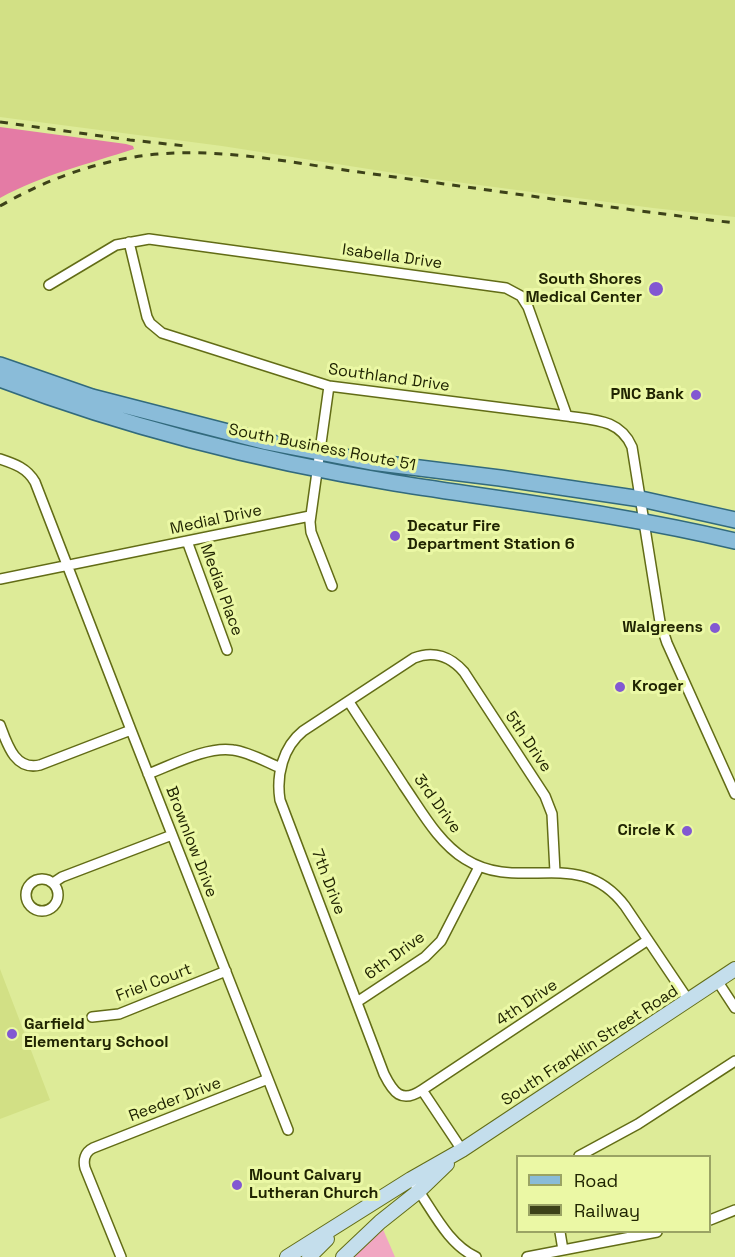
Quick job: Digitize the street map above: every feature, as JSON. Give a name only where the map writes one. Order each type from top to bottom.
[{"type":"main road","name":"South Business Route 51","points":[[0,365],[92,397],[267,442],[371,462],[641,499],[735,520]]},
{"type":"main road","name":"South Business Route 51","points":[[0,379],[123,422],[317,468],[394,483],[644,520],[735,541]]},
{"type":"street","name":"Isabella Drive","points":[[49,285],[116,245],[158,240],[498,286],[512,290],[521,296],[528,307],[567,416]]},
{"type":"street","name":"Southland Drive","points":[[129,242],[143,307],[150,323],[156,329],[172,337],[329,386],[605,422],[616,426],[626,434],[632,447],[655,601],[663,632],[735,794]]},
{"type":"street","points":[[329,386],[310,516],[311,532],[332,586]]},
{"type":"street","name":"Brownlow Drive","points":[[0,459],[21,467],[33,478],[288,1130]]},
{"type":"street","name":"Medial Drive","points":[[0,579],[310,516]]},
{"type":"street","name":"Medial Place","points":[[187,541],[228,650]]},
{"type":"street","name":"7th Drive","points":[[422,1090],[409,1096],[399,1095],[384,1074],[280,800],[278,786],[281,768],[290,746],[298,735],[407,662],[431,654]]},
{"type":"street","name":"5th Drive","points":[[431,654],[448,659],[464,672],[545,796],[552,814],[555,872]]},
{"type":"street","name":"3rd Drive","points":[[349,702],[435,831],[457,853],[479,867],[505,873],[576,873],[613,893],[625,906],[689,1001]]},
{"type":"street","points":[[0,725],[11,751],[20,762],[29,766],[40,765],[130,730]]},
{"type":"street","points":[[148,774],[210,751],[220,750],[241,752],[281,768]]},
{"type":"street","points":[[54,883],[62,877],[172,835]]},
{"type":"street","name":"6th Drive","points":[[357,1002],[425,957],[441,941],[479,867]]},
{"type":"street","name":"4th Drive","points":[[422,1090],[648,940]]},
{"type":"street","name":"South Franklin Street Road","points":[[287,1257],[360,1210],[462,1150],[735,969]]},
{"type":"street","name":"Friel Court","points":[[92,1017],[119,1014],[226,971]]},
{"type":"street","points":[[718,982],[735,1008]]},
{"type":"street","points":[[581,1155],[638,1124],[735,1061]]},
{"type":"street","name":"Reeder Drive","points":[[121,1257],[84,1166],[85,1156],[93,1148],[268,1079]]},
{"type":"street","points":[[422,1090],[462,1150]]},
{"type":"street","name":"South Franklin Street Road","points":[[343,1257],[462,1150]]},
{"type":"street","points":[[411,1179],[451,1238],[458,1246],[476,1257]]},
{"type":"street","points":[[309,1257],[360,1210]]},
{"type":"street","points":[[317,1257],[360,1210]]},
{"type":"street","points":[[711,1220],[735,1210]]},
{"type":"street","points":[[560,1233],[563,1250]]},
{"type":"street","points":[[527,1257],[652,1233]]},
{"type":"shaded area","points":[[0,0],[735,0],[735,217],[426,178],[222,146],[0,117]]},
{"type":"shaded area","points":[[0,127],[126,144],[133,146],[134,149],[49,176],[0,198]]},
{"type":"shaded area","name":"Garfield Elementary School","points":[[0,969],[50,1100],[0,1119]]},
{"type":"shaded area","points":[[382,1227],[395,1257],[352,1257]]},
{"type":"railway","points":[[0,122],[186,146]]},
{"type":"railway","points":[[0,206],[37,187],[96,165],[158,154],[210,153],[262,158],[735,223]]},
{"type":"place","name":"South Shores Medical Center","points":[[656,289]]},
{"type":"place","name":"PNC Bank","points":[[696,395]]},
{"type":"place","name":"Decatur Fire Department Station 6","points":[[395,536]]},
{"type":"place","name":"Walgreens","points":[[715,628]]},
{"type":"place","name":"Kroger","points":[[620,687]]},
{"type":"place","name":"Circle K","points":[[687,831]]},
{"type":"place","name":"Garfield Elementary School","points":[[12,1034]]},
{"type":"place","name":"Mount Calvary Lutheran Church","points":[[237,1185]]}]
